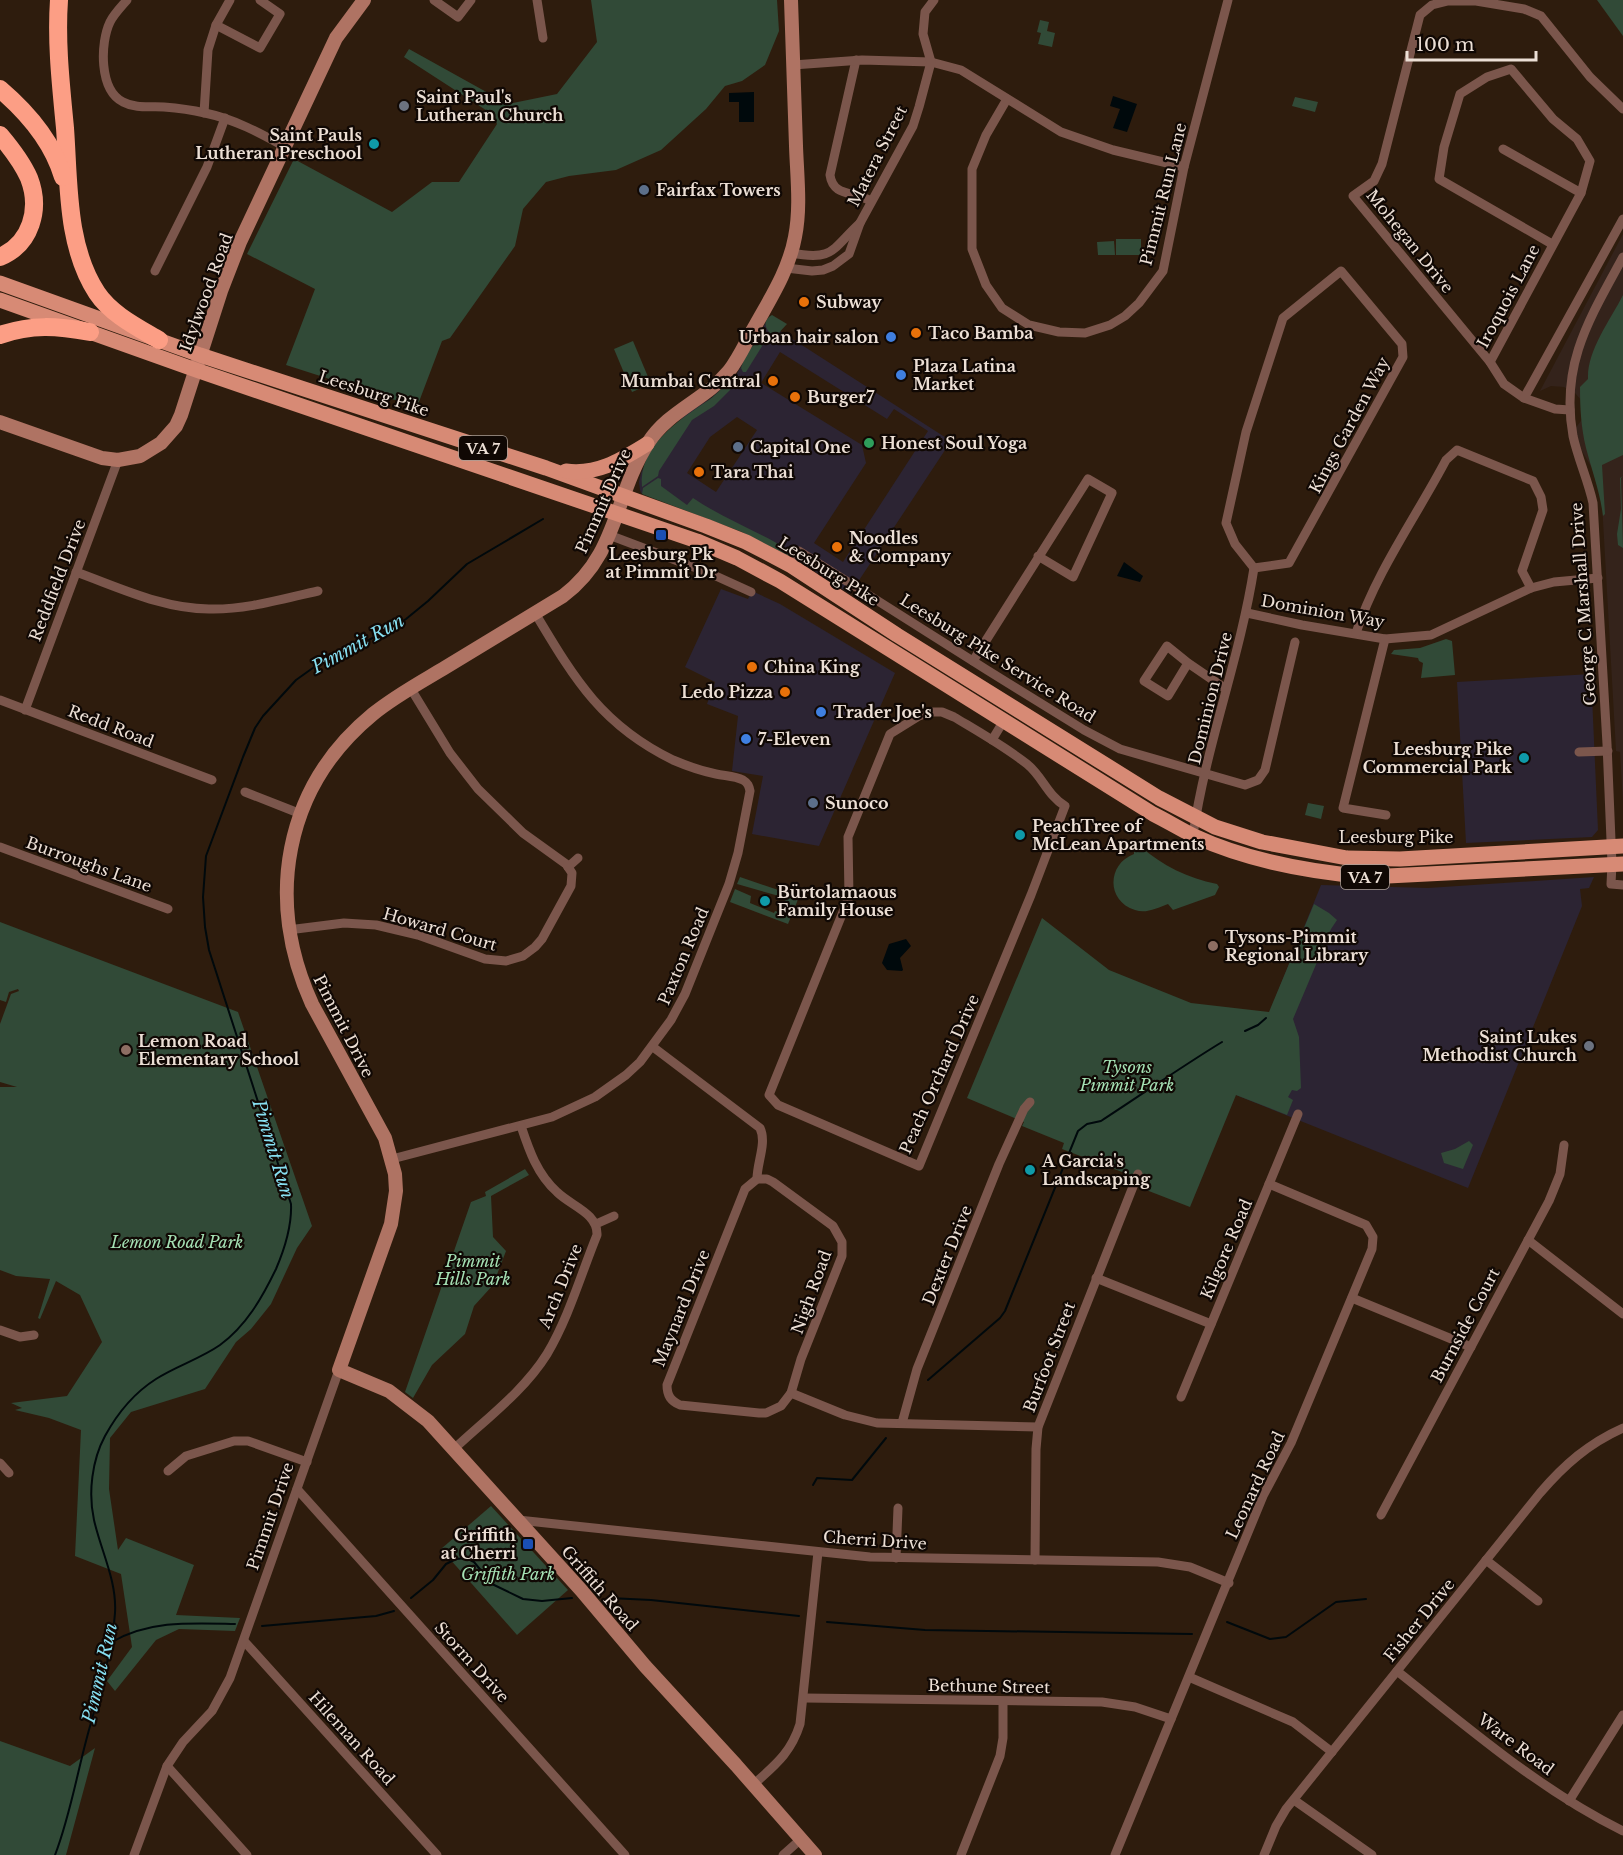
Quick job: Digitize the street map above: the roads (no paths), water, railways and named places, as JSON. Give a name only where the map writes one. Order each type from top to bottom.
[{"type":"highway","points":[[59,0],[59,54],[71,208],[82,265],[98,295],[122,317],[159,340]]},
{"type":"highway","points":[[0,90],[31,120],[55,156],[71,208]]},
{"type":"highway","points":[[0,135],[18,158],[29,178],[34,202],[34,216],[26,237],[19,245],[0,257]]},
{"type":"highway","points":[[0,335],[32,327],[58,326],[90,332]]},
{"type":"main road","name":"Leesburg Pike","points":[[0,283],[159,340],[198,363],[697,541],[737,558],[780,581],[1153,814],[1193,835],[1257,858],[1334,874],[1402,877],[1616,855]]},
{"type":"main road","name":"Leesburg Pike","points":[[0,300],[90,332],[546,468],[706,525],[790,565],[956,672],[1159,798],[1215,827],[1262,842],[1347,858],[1616,855]]},
{"type":"main road","points":[[546,468],[573,472],[591,471],[607,467],[646,444]]},
{"type":"street","points":[[127,0],[109,23],[103,58],[107,82],[114,96],[132,105],[166,107],[225,118],[285,147]]},
{"type":"street","points":[[204,113],[208,50],[216,25],[230,0]]},
{"type":"street","points":[[216,25],[260,48],[280,14],[260,0]]},
{"type":"street","name":"Idylwood Road","points":[[0,422],[102,458],[118,460],[140,456],[169,435],[182,415],[221,291],[240,242],[336,38],[364,0]]},
{"type":"street","points":[[434,0],[458,17],[471,0]]},
{"type":"street","points":[[537,0],[543,38]]},
{"type":"street","name":"Pimmit Drive","points":[[134,1855],[167,1766],[178,1748],[212,1711],[221,1697],[244,1641],[391,1224],[396,1191],[392,1159],[385,1138],[302,981],[288,930],[286,898],[289,859],[301,814],[319,776],[341,746],[372,715],[563,596],[583,579],[600,555],[646,444],[677,411],[702,396],[730,370],[786,267],[797,222],[798,189],[791,0]]},
{"type":"street","points":[[931,62],[923,33],[925,12],[934,0]]},
{"type":"street","name":"Pimmit Run Lane","points":[[1007,99],[986,135],[972,169],[972,249],[986,285],[1002,308],[1029,325],[1059,333],[1085,333],[1110,325],[1125,316],[1139,303],[1163,271],[1184,167],[1228,0]]},
{"type":"street","name":"Mohegan Drive","points":[[1570,410],[1555,409],[1524,398],[1504,384],[1490,362],[1353,196],[1374,181],[1382,164],[1420,15],[1432,5],[1448,1],[1476,1],[1524,9],[1541,16],[1590,77],[1623,109]]},
{"type":"street","points":[[794,65],[856,60],[931,62],[961,70],[1061,132],[1113,150],[1184,167]]},
{"type":"street","points":[[856,60],[830,175],[831,184],[837,190],[862,195],[871,201]]},
{"type":"street","name":"Matera Street","points":[[786,267],[812,271],[833,266],[849,254],[860,223],[912,126],[931,62]]},
{"type":"street","name":"Iroquois Lane","points":[[1490,362],[1581,193],[1590,161],[1577,139],[1553,120],[1511,69],[1487,77],[1460,94],[1444,147],[1439,179],[1552,244]]},
{"type":"street","points":[[155,271],[207,167],[225,118]]},
{"type":"street","points":[[1503,149],[1581,193]]},
{"type":"street","points":[[1524,398],[1623,219]]},
{"type":"street","name":"Matera Street","points":[[791,253],[821,257],[830,253],[860,223]]},
{"type":"street","name":"George C Marshall Drive","points":[[1616,855],[1593,503],[1575,447],[1570,410],[1570,388],[1583,332],[1623,257]]},
{"type":"street","name":"Kings Garden Way","points":[[1341,271],[1402,344],[1403,357],[1293,558],[1289,563],[1254,568],[1235,544],[1226,523],[1246,432],[1284,318],[1341,271]]},
{"type":"street","points":[[1356,633],[1365,607],[1375,588],[1446,460],[1457,450],[1533,481],[1541,496],[1543,510],[1522,571],[1531,588]]},
{"type":"street","name":"Reddfield Drive","points":[[25,710],[118,460]]},
{"type":"street","points":[[973,661],[1038,556],[1088,479],[1112,493],[1073,577],[1038,556]]},
{"type":"street","points":[[609,535],[707,572],[751,592]]},
{"type":"street","name":"Leesburg Pike Service Road","points":[[790,565],[799,551],[1084,730],[1120,749],[1245,785],[1258,780],[1265,770],[1295,642]]},
{"type":"street","name":"Dominion Drive","points":[[1193,835],[1226,689],[1247,613],[1254,568]]},
{"type":"street","points":[[76,572],[172,604],[208,609],[250,606],[318,591]]},
{"type":"street","name":"Dominion Way","points":[[1247,613],[1385,639],[1431,635],[1531,588],[1554,582],[1598,578]]},
{"type":"street","name":"Paxton Road","points":[[392,1159],[552,1117],[595,1097],[626,1075],[653,1047],[685,994],[726,893],[738,853],[750,788],[744,781],[678,762],[618,726],[603,713],[582,687],[535,613]]},
{"type":"street","points":[[1385,639],[1343,808],[1386,815]]},
{"type":"street","points":[[1188,663],[1168,696],[1144,681],[1167,646],[1226,689]]},
{"type":"street","points":[[411,689],[450,753],[478,789],[522,833],[568,867],[578,858]]},
{"type":"street","name":"Redd Road","points":[[0,700],[212,780]]},
{"type":"street","name":"Peach Orchard Drive","points":[[942,711],[992,740],[1027,764],[1040,777],[1053,796],[1065,806],[1031,895],[919,1166],[778,1105],[769,1095],[849,897],[848,837],[890,734],[920,716],[942,711]]},
{"type":"street","points":[[992,740],[1003,722]]},
{"type":"street","points":[[1579,752],[1608,752]]},
{"type":"street","points":[[245,792],[301,814]]},
{"type":"street","name":"Burroughs Lane","points":[[0,847],[168,909]]},
{"type":"street","points":[[1616,855],[1611,884],[1623,885]]},
{"type":"street","name":"Howard Court","points":[[288,930],[344,923],[376,925],[418,935],[485,959],[499,962],[513,960],[529,952],[542,939],[572,886],[572,873],[568,867]]},
{"type":"street","points":[[653,1047],[760,1128],[763,1142],[757,1179]]},
{"type":"street","name":"Dexter Drive","points":[[903,1423],[917,1369],[999,1164],[1024,1109],[1030,1102]]},
{"type":"street","name":"Kilgore Road","points":[[1181,1397],[1298,1114]]},
{"type":"street","points":[[521,1125],[530,1153],[546,1181],[596,1224],[614,1216]]},
{"type":"street","name":"Burnside Court","points":[[1381,1515],[1556,1184],[1564,1145]]},
{"type":"street","name":"Burfoot Street","points":[[1035,1560],[1038,1426],[1138,1174]]},
{"type":"street","name":"Maynard Drive","points":[[757,1179],[746,1188],[684,1340],[667,1385],[667,1392],[674,1402],[680,1405],[759,1413],[766,1413],[781,1406],[791,1393]]},
{"type":"street","name":"Nigh Road","points":[[757,1179],[767,1179],[772,1182],[833,1226],[842,1242],[842,1256],[801,1359],[791,1393]]},
{"type":"street","name":"Leonard Road","points":[[1115,1855],[1263,1496],[1291,1443],[1372,1249],[1375,1232],[1366,1225],[1269,1184]]},
{"type":"street","name":"Arch Drive","points":[[454,1449],[517,1391],[547,1354],[597,1235],[596,1224]]},
{"type":"street","points":[[1528,1240],[1623,1314]]},
{"type":"street","points":[[1096,1278],[1211,1324]]},
{"type":"street","points":[[1352,1298],[1471,1347]]},
{"type":"street","points":[[0,1330],[20,1337],[34,1335]]},
{"type":"street","name":"Griffith Road","points":[[339,1370],[399,1397],[428,1421],[814,1855]]},
{"type":"street","points":[[791,1393],[845,1415],[864,1420],[1038,1426]]},
{"type":"street","name":"Fisher Drive","points":[[1264,1855],[1282,1816],[1294,1800],[1557,1473],[1592,1444],[1623,1428]]},
{"type":"street","points":[[168,1471],[186,1456],[234,1441],[248,1441],[307,1462]]},
{"type":"street","points":[[0,1463],[9,1473]]},
{"type":"street","name":"Storm Drive","points":[[297,1489],[625,1855]]},
{"type":"street","points":[[896,1558],[898,1508]]},
{"type":"street","name":"Cherri Drive","points":[[518,1520],[896,1558],[1169,1563],[1190,1568],[1228,1583]]},
{"type":"street","points":[[753,1785],[786,1754],[792,1746],[800,1724],[818,1551]]},
{"type":"street","points":[[1486,1560],[1538,1601]]},
{"type":"street","name":"Hileman Road","points":[[244,1641],[437,1855]]},
{"type":"street","name":"Ware Road","points":[[1397,1671],[1508,1759],[1569,1800],[1623,1832]]},
{"type":"street","points":[[1189,1677],[1293,1722],[1332,1752]]},
{"type":"street","name":"Bethune Street","points":[[804,1698],[1122,1704],[1171,1719]]},
{"type":"street","points":[[961,1855],[1000,1756],[1004,1702]]},
{"type":"street","points":[[1569,1800],[1623,1715]]},
{"type":"street","points":[[167,1766],[247,1855]]},
{"type":"street","points":[[1294,1800],[1372,1855]]},
{"type":"street","points":[[783,1855],[801,1839]]},
{"type":"waterway","name":"Pimmit Run","points":[[55,1855],[104,1677],[115,1613],[114,1589],[92,1510],[92,1477],[97,1455],[110,1428],[133,1397],[164,1374],[220,1345],[238,1329],[259,1301],[276,1269],[289,1229],[291,1204],[209,950],[203,897],[206,856],[255,728],[296,680],[317,665],[387,631],[406,619],[467,564],[543,519]]},
{"type":"waterway","points":[[1245,1031],[1266,1018]]},
{"type":"waterway","points":[[928,1380],[1000,1318],[1005,1311],[1078,1131],[1087,1124],[1101,1121],[1222,1042]]},
{"type":"waterway","points":[[813,1485],[817,1478],[852,1480],[886,1438]]},
{"type":"waterway","points":[[411,1598],[433,1580],[446,1564],[456,1559],[466,1558],[474,1562],[492,1584],[523,1599],[542,1601],[572,1598]]},
{"type":"waterway","points":[[609,1598],[651,1600],[799,1616]]},
{"type":"waterway","points":[[1227,1622],[1270,1639],[1286,1637],[1336,1602],[1366,1599]]},
{"type":"waterway","points":[[262,1626],[376,1616],[394,1611]]},
{"type":"waterway","points":[[827,1622],[925,1630],[1192,1634]]},
{"type":"waterway","points":[[112,1642],[156,1626],[187,1623],[235,1624]]},
{"type":"place","name":"Saint Paul's Lutheran Church","points":[[404,106]]},
{"type":"place","name":"Saint Pauls Lutheran Preschool","points":[[374,144]]},
{"type":"place","name":"Fairfax Towers","points":[[644,190]]},
{"type":"place","name":"Subway","points":[[804,302]]},
{"type":"place","name":"Taco Bamba","points":[[916,333]]},
{"type":"place","name":"Urban hair salon","points":[[891,337]]},
{"type":"place","name":"Plaza Latina Market","points":[[901,375]]},
{"type":"place","name":"Mumbai Central","points":[[773,381]]},
{"type":"place","name":"Burger7","points":[[795,397]]},
{"type":"place","name":"Honest Soul Yoga","points":[[869,443]]},
{"type":"place","name":"Capital One","points":[[738,447]]},
{"type":"place","name":"Tara Thai","points":[[699,472]]},
{"type":"place","name":"Leesburg Pk at Pimmit Dr","points":[[661,535]]},
{"type":"place","name":"Noodles & Company","points":[[837,547]]},
{"type":"place","name":"China King","points":[[752,667]]},
{"type":"place","name":"Ledo Pizza","points":[[785,692]]},
{"type":"place","name":"Trader Joe's","points":[[821,712]]},
{"type":"place","name":"7-Eleven","points":[[746,739]]},
{"type":"place","name":"Leesburg Pike Commercial Park","points":[[1524,758]]},
{"type":"place","name":"Sunoco","points":[[813,803]]},
{"type":"place","name":"PeachTree of McLean Apartments","points":[[1020,835]]},
{"type":"place","name":"Bürtolamaous Family House","points":[[765,901]]},
{"type":"place","name":"Tysons-Pimmit Regional Library","points":[[1213,946]]},
{"type":"place","name":"Saint Lukes Methodist Church","points":[[1589,1046]]},
{"type":"place","name":"Lemon Road Elementary School","points":[[126,1050]]},
{"type":"place","name":"A Garcia's Landscaping","points":[[1030,1170]]},
{"type":"place","name":"Griffith at Cherri","points":[[528,1544]]},
{"type":"park label","name":"Tysons Pimmit Park","points":[[1127,1076]]},
{"type":"park label","name":"Lemon Road Park","points":[[177,1242]]},
{"type":"park label","name":"Pimmit Hills Park","points":[[473,1270]]},
{"type":"park label","name":"Griffith Park","points":[[508,1574]]}]
